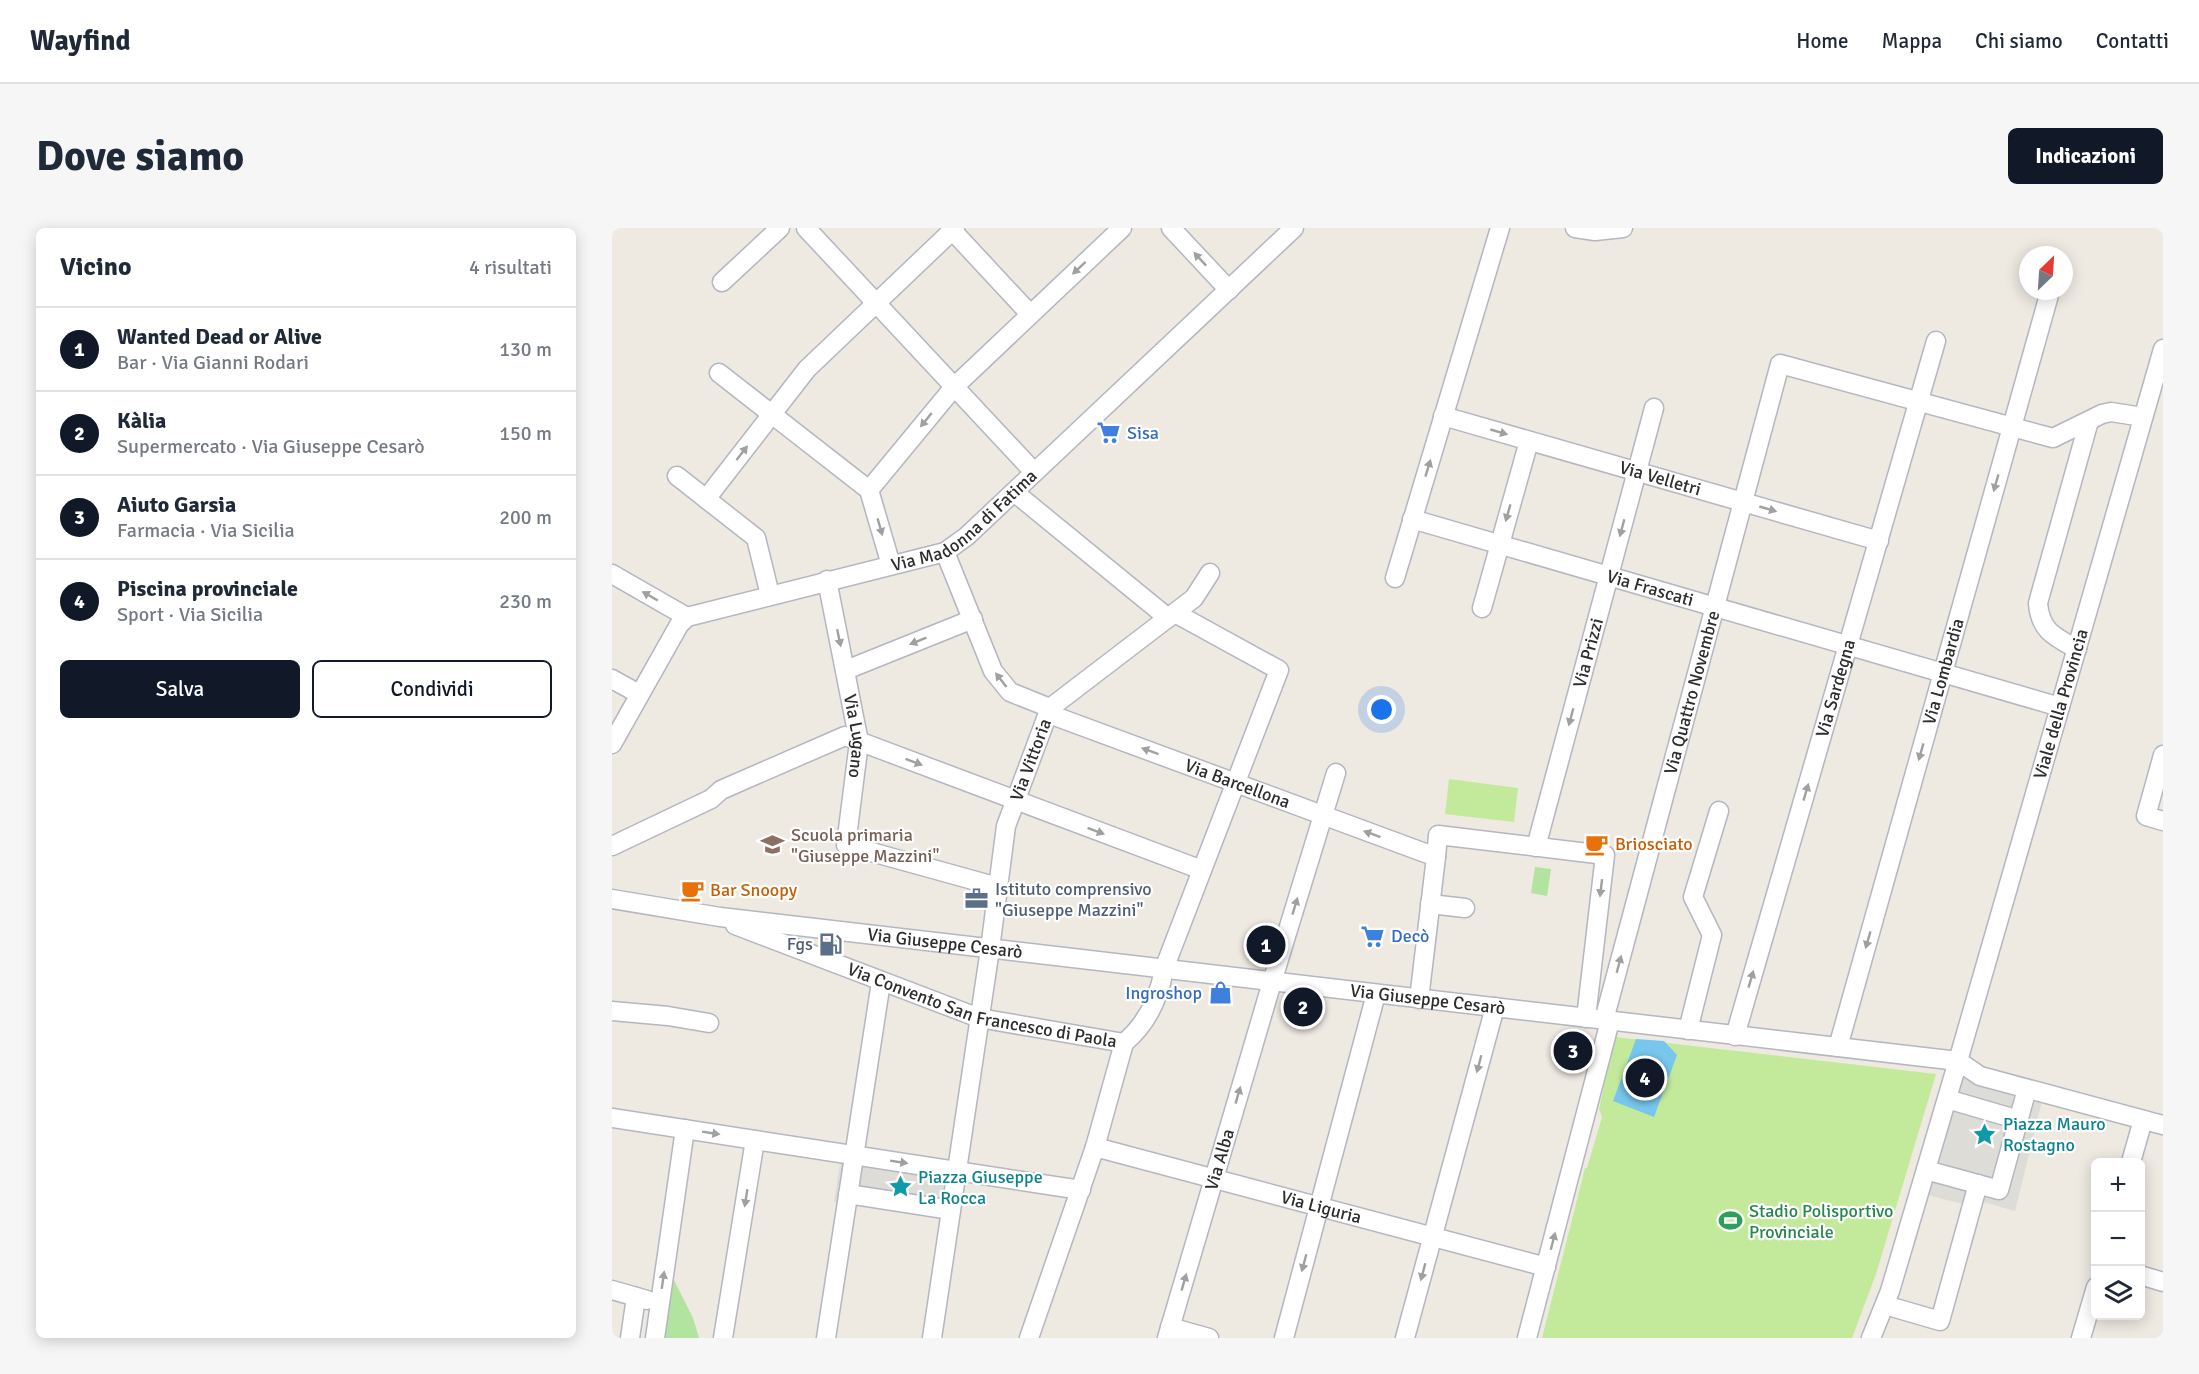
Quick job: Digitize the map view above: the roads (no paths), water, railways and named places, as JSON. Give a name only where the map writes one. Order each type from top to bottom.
[{"type":"street","points":[[722,282],[780,228]]},
{"type":"street","points":[[806,228],[1034,472]]},
{"type":"street","points":[[869,490],[954,387],[1122,228]]},
{"type":"street","points":[[1171,228],[1229,290]]},
{"type":"street","name":"Via Madonna di Fatima","points":[[687,617],[945,552],[967,536],[1294,228]]},
{"type":"street","points":[[1395,578],[1500,228]]},
{"type":"street","points":[[1575,228],[1595,231],[1613,228]]},
{"type":"street","points":[[706,499],[807,369],[953,229],[1030,314]]},
{"type":"street","name":"Via Lombardia","points":[[1838,1047],[2048,300]]},
{"type":"street","name":"Via Sardegna","points":[[1735,1036],[1936,341]]},
{"type":"street","name":"Viale della Provincia","points":[[1872,1338],[1885,1305],[1947,1099],[2163,349]]},
{"type":"street","name":"Via Quattro Novembre","points":[[1600,1020],[1780,364],[1919,402]]},
{"type":"street","points":[[719,373],[869,490],[891,565]]},
{"type":"street","points":[[1919,402],[2053,438],[2102,414],[2111,412],[2144,417]]},
{"type":"street","name":"Via Prizzi","points":[[1537,841],[1654,408]]},
{"type":"street","name":"Via Velletri","points":[[1443,416],[1879,541]]},
{"type":"street","points":[[2077,649],[2053,636],[2041,622],[2038,603],[2089,422]]},
{"type":"street","points":[[1482,608],[1529,441]]},
{"type":"street","points":[[676,476],[756,538],[770,595]]},
{"type":"street","points":[[1014,492],[1171,616],[1279,670],[1164,969],[1160,992],[1138,1031],[1124,1043]]},
{"type":"street","name":"Via Frascati","points":[[1412,519],[2060,708]]},
{"type":"street","name":"Via Barcellona","points":[[945,552],[993,670],[1010,692],[1049,711],[1431,856]]},
{"type":"street","name":"Via Vittoria","points":[[932,1338],[950,1215],[960,1168],[1006,826],[1049,711],[1194,598],[1210,573]]},
{"type":"street","points":[[612,574],[687,617],[679,625],[615,734]]},
{"type":"street","name":"Via Lugano","points":[[827,580],[859,742],[846,845],[998,886]]},
{"type":"street","points":[[846,670],[973,619]]},
{"type":"street","points":[[612,679],[639,694]]},
{"type":"street","points":[[612,846],[711,799],[721,790],[845,736],[1202,870]]},
{"type":"street","points":[[2163,755],[2146,816],[2163,821]]},
{"type":"street","name":"Via Alba","points":[[1169,1333],[1272,981],[1336,773]]},
{"type":"street","points":[[1688,1030],[1712,935],[1693,897],[1719,811]]},
{"type":"street","points":[[1419,999],[1430,904],[1431,856],[1438,835],[1537,841],[1580,852],[1605,855],[1600,1020],[1546,1267],[1527,1338]]},
{"type":"street","name":"Via Giuseppe Cesarò","points":[[612,899],[720,917],[1958,1061],[1980,1076],[2163,1125]]},
{"type":"street","points":[[1430,904],[1465,908]]},
{"type":"street","name":"Via Convento San Francesco di Paola","points":[[720,917],[881,982],[979,1018],[1124,1043],[1081,1190],[1029,1338]]},
{"type":"street","points":[[826,1338],[848,1199],[850,1151],[881,982]]},
{"type":"street","points":[[1284,1338],[1376,994]]},
{"type":"street","points":[[1405,1338],[1495,1007]]},
{"type":"street","points":[[612,1011],[668,1016],[709,1023]]},
{"type":"street","points":[[1926,1170],[1999,1190],[2027,1089]]},
{"type":"street","points":[[1947,1099],[2019,1120]]},
{"type":"street","points":[[612,1118],[755,1140],[850,1151],[1081,1190]]},
{"type":"street","points":[[2132,1158],[2143,1120]]},
{"type":"street","points":[[655,1338],[685,1129]]},
{"type":"street","points":[[723,1338],[755,1140]]},
{"type":"street","name":"Via Liguria","points":[[1095,1146],[1546,1267]]},
{"type":"street","points":[[1885,1305],[1940,1321],[1978,1184]]},
{"type":"street","points":[[848,1199],[950,1215]]},
{"type":"street","points":[[2145,1277],[2163,1282]]},
{"type":"street","points":[[612,1290],[641,1298],[630,1338]]},
{"type":"street","points":[[2081,1338],[2091,1304]]},
{"type":"street","points":[[1169,1333],[1209,1338]]},
{"type":"water","points":[[1636,1039],[1664,1041],[1677,1055],[1654,1117],[1613,1101]]},
{"type":"place","name":"Sisa","points":[[1109,433]]},
{"type":"place","name":"Briosciato","points":[[1597,844]]},
{"type":"place","name":"Scuola primaria \"Giuseppe Mazzini\"","points":[[773,845]]},
{"type":"place","name":"Bar Snoopy","points":[[692,890]]},
{"type":"place","name":"Istituto comprensivo \"Giuseppe Mazzini\"","points":[[977,899]]},
{"type":"place","name":"Decò","points":[[1373,936]]},
{"type":"place","name":"Fgs","points":[[831,944]]},
{"type":"place","name":"Wanted Dead or Alive","points":[[1266,945]]},
{"type":"place","name":"Ingroshop","points":[[1220,993]]},
{"type":"place","name":"Kàlia","points":[[1303,1007]]},
{"type":"place","name":"Aiuto Garsia","points":[[1573,1051]]},
{"type":"place","name":"Piscina provinciale","points":[[1645,1078]]},
{"type":"place","name":"Piazza Mauro Rostagno","points":[[1985,1134]]},
{"type":"place","name":"Piazza Giuseppe La Rocca","points":[[900,1187]]},
{"type":"place","name":"Stadio Polisportivo Provinciale","points":[[1731,1221]]}]
